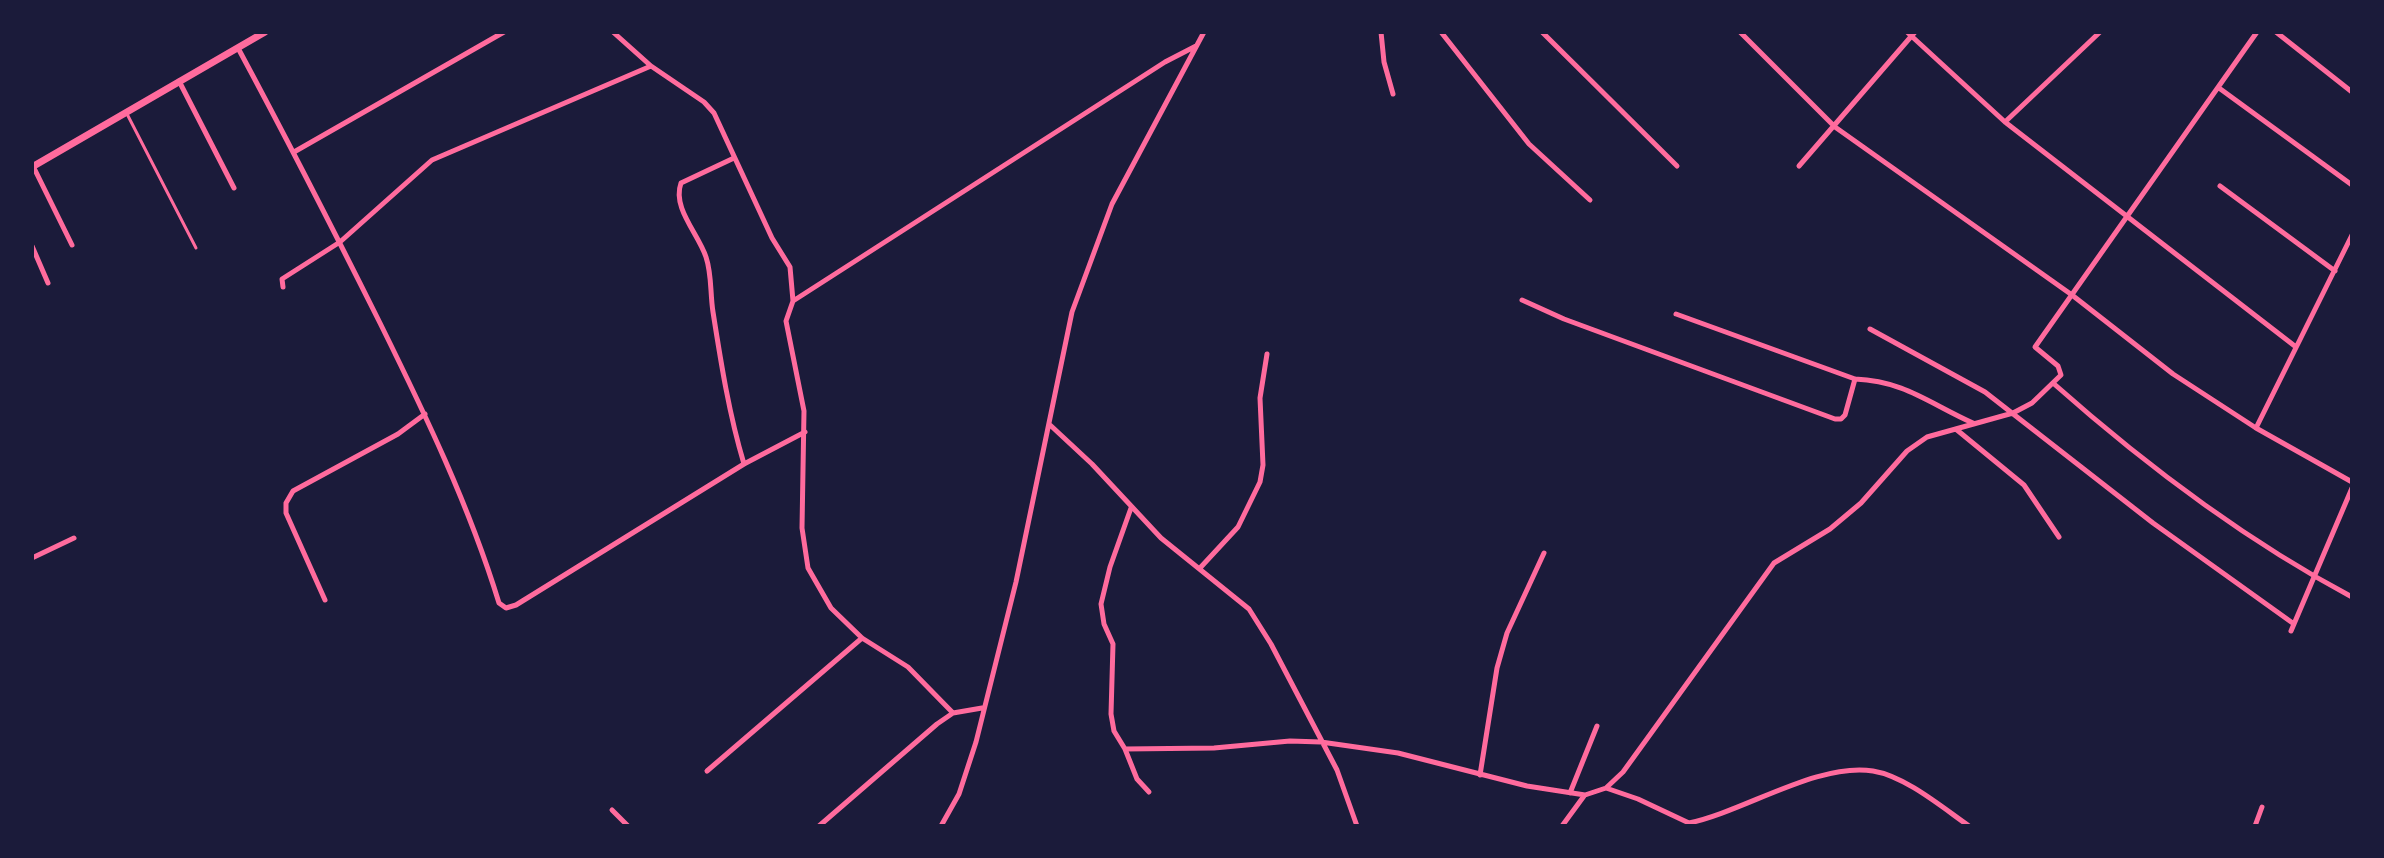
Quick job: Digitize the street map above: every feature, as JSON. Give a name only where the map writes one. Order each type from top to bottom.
[{"type":"main road","points":[[32,167],[265,32]]},
{"type":"street","points":[[294,152],[504,32]]},
{"type":"street","points":[[613,32],[651,66],[704,102],[714,113],[772,238],[790,267],[793,301],[786,321],[804,411],[802,528],[808,568],[831,608],[862,638],[908,667],[953,713]]},
{"type":"street","points":[[941,826],[959,794],[976,742],[982,708],[1016,582],[1072,312],[1112,204],[1204,32]]},
{"type":"street","points":[[1381,32],[1384,62],[1393,94]]},
{"type":"street","points":[[1441,32],[1529,144],[1590,200]]},
{"type":"street","points":[[1542,32],[1677,166]]},
{"type":"street","points":[[1740,32],[1835,127],[2072,295],[2173,374],[2256,428],[2352,482]]},
{"type":"street","points":[[2005,122],[2100,32]]},
{"type":"street","points":[[1125,749],[1321,742],[1398,753],[1480,775],[1570,793],[1585,795],[1606,788],[1623,772],[1774,563],[1830,529],[1861,503],[1907,451],[1927,437],[2013,413],[2032,403],[2053,383],[2061,373],[2058,366],[2035,347],[2257,32]]},
{"type":"street","points":[[2276,32],[2352,92]]},
{"type":"street","points":[[1799,166],[1835,127],[1911,33],[2005,122],[2296,347]]},
{"type":"street","points":[[793,301],[1151,70],[1197,46]]},
{"type":"street","points":[[238,48],[340,242],[425,414],[479,540],[499,603],[506,608],[516,605],[744,464],[805,432]]},
{"type":"street","points":[[283,287],[282,279],[340,242],[432,160],[651,66]]},
{"type":"street","points":[[179,81],[234,188]]},
{"type":"street","points":[[2219,88],[2352,185]]},
{"type":"street","points":[[734,158],[681,183],[678,199],[705,255],[731,420],[744,464]]},
{"type":"street","points":[[32,167],[72,245]]},
{"type":"street","points":[[2220,186],[2335,271]]},
{"type":"street","points":[[2256,428],[2352,235]]},
{"type":"street","points":[[32,246],[48,283]]},
{"type":"street","points":[[1522,300],[1564,319],[1835,419],[1845,415],[1855,379]]},
{"type":"street","points":[[1676,314],[1855,379],[1874,380],[1917,393],[1973,423]]},
{"type":"street","points":[[1870,329],[1985,392],[2293,627],[2352,488]]},
{"type":"street","points":[[1200,568],[1238,527],[1260,482],[1263,465],[1260,398],[1267,354]]},
{"type":"street","points":[[2053,383],[2096,421],[2192,494],[2316,578],[2352,597]]},
{"type":"street","points":[[325,600],[286,513],[286,503],[293,491],[307,481],[398,434],[425,414]]},
{"type":"street","points":[[1048,423],[1092,464],[1161,538],[1249,609],[1271,644],[1337,770],[1357,826]]},
{"type":"street","points":[[1957,430],[2024,485],[2059,537]]},
{"type":"street","points":[[1131,508],[1110,567],[1101,604],[1104,624],[1113,644],[1111,714],[1114,731],[1137,779],[1149,792]]},
{"type":"street","points":[[32,558],[74,538]]},
{"type":"street","points":[[1480,775],[1500,656],[1522,597],[1544,553]]},
{"type":"street","points":[[707,771],[862,638]]},
{"type":"street","points":[[819,826],[953,713],[982,708]]},
{"type":"street","points":[[1570,793],[1597,726]]},
{"type":"street","points":[[1606,788],[1638,799],[1689,824],[1818,778],[1851,771],[1874,771],[1918,789],[1969,826]]},
{"type":"street","points":[[1562,826],[1585,795]]},
{"type":"street","points":[[2255,826],[2262,807]]},
{"type":"street","points":[[612,810],[628,826]]},
{"type":"lane","points":[[126,112],[196,248]]}]
